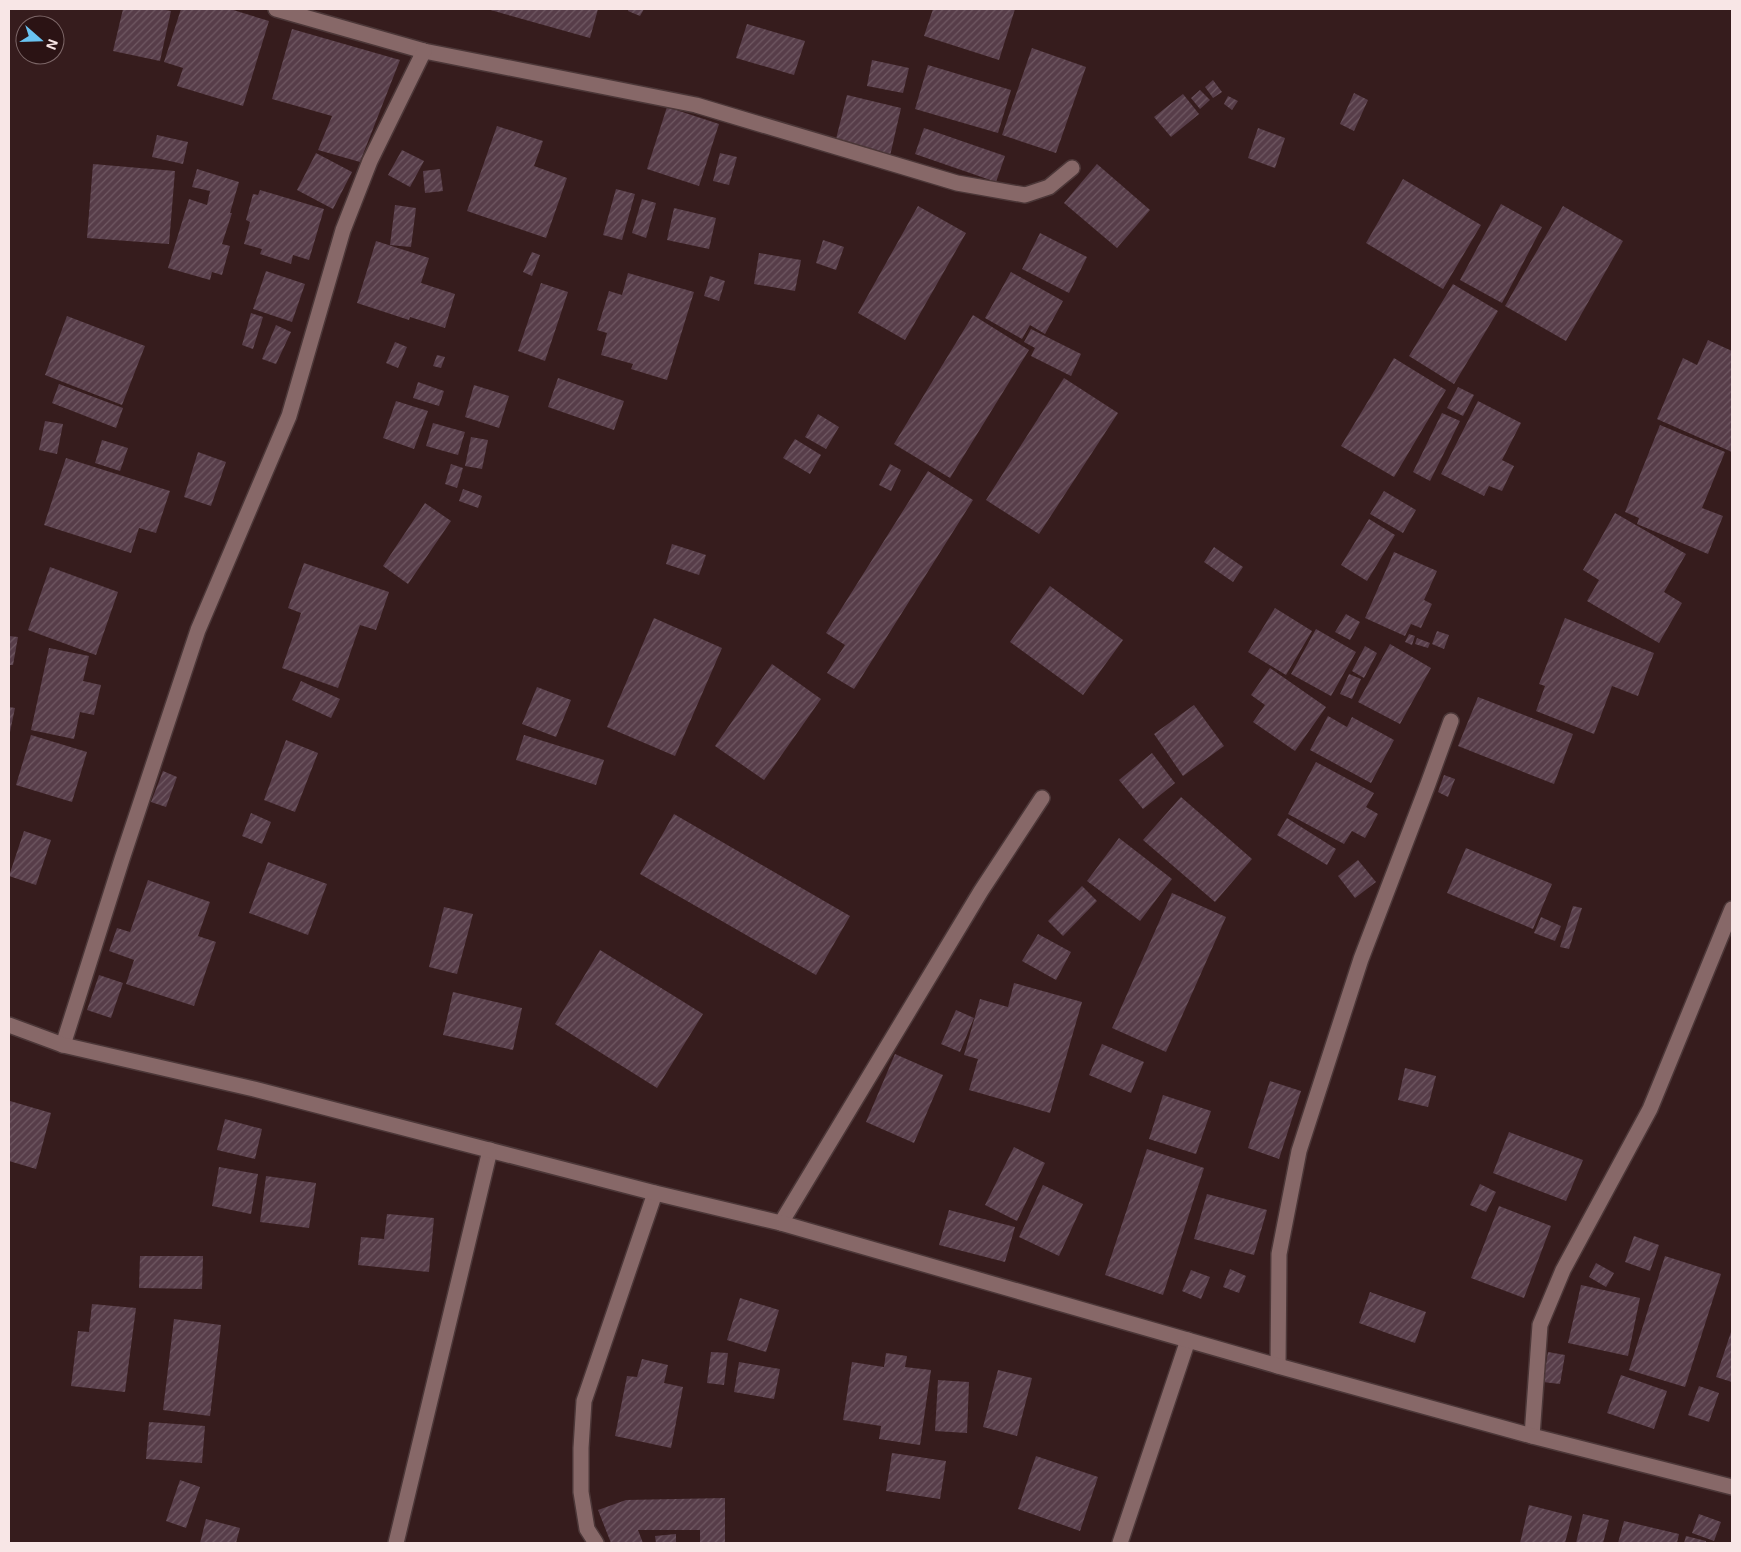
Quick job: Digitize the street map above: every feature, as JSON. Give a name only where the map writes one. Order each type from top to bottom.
[{"type":"street","points":[[276,9],[424,51],[696,106],[957,183],[1025,195],[1049,188],[1072,168]]},
{"type":"street","points":[[63,1045],[198,630],[289,416],[343,230],[370,161],[424,51]]},
{"type":"street","points":[[1278,1366],[1279,1254],[1299,1151],[1361,959],[1450,721]]},
{"type":"street","points":[[781,1223],[980,890],[1042,798]]},
{"type":"street","points":[[1532,1436],[1540,1325],[1563,1270],[1650,1109],[1732,909]]},
{"type":"street","points":[[9,1025],[63,1045],[254,1089],[655,1193],[781,1223],[1278,1366],[1532,1436],[1732,1487]]},
{"type":"street","points":[[396,1543],[490,1150]]},
{"type":"street","points":[[596,1543],[587,1529],[581,1492],[584,1401],[655,1193]]},
{"type":"street","points":[[1120,1543],[1188,1340]]},
{"type":"building","points":[[123,9],[160,9],[171,11],[160,61],[113,51]]},
{"type":"building","points":[[181,9],[230,9],[269,21],[243,106],[177,86],[183,68],[164,62]]},
{"type":"building","points":[[487,9],[598,9],[590,38]]},
{"type":"building","points":[[629,9],[644,9],[640,16],[628,11]]},
{"type":"building","points":[[933,9],[1015,9],[999,60],[924,36]]},
{"type":"building","points":[[747,24],[805,41],[794,75],[736,58]]},
{"type":"building","points":[[292,29],[400,60],[360,162],[318,150],[332,116],[272,99]]},
{"type":"building","points":[[1032,48],[1086,67],[1056,153],[1002,135]]},
{"type":"building","points":[[872,60],[909,68],[903,93],[867,86]]},
{"type":"building","points":[[928,65],[1011,90],[998,133],[915,109]]},
{"type":"building","points":[[1213,80],[1222,92],[1213,98],[1205,87]]},
{"type":"building","points":[[1200,90],[1210,100],[1200,109],[1191,98]]},
{"type":"building","points":[[1354,93],[1368,100],[1354,131],[1340,124]]},
{"type":"building","points":[[1183,94],[1199,114],[1171,137],[1154,117]]},
{"type":"building","points":[[847,95],[901,108],[890,156],[835,143]]},
{"type":"building","points":[[1228,96],[1238,101],[1232,110],[1224,104]]},
{"type":"building","points":[[667,107],[719,124],[699,186],[647,169]]},
{"type":"building","points":[[497,126],[543,141],[534,166],[567,178],[546,238],[467,211]]},
{"type":"building","points":[[924,128],[1005,156],[996,182],[915,154]]},
{"type":"building","points":[[1258,128],[1285,138],[1275,168],[1248,158]]},
{"type":"building","points":[[157,135],[188,142],[183,164],[152,157]]},
{"type":"building","points":[[402,150],[424,161],[410,187],[388,175]]},
{"type":"building","points":[[316,153],[352,172],[333,209],[297,190]]},
{"type":"building","points":[[720,153],[737,157],[729,185],[713,181]]},
{"type":"building","points":[[93,164],[175,171],[169,244],[87,238]]},
{"type":"building","points":[[1097,164],[1150,210],[1117,248],[1064,203]]},
{"type":"building","points":[[197,169],[239,182],[222,244],[230,246],[222,275],[212,272],[210,280],[168,268],[189,199],[207,205],[210,191],[192,187]]},
{"type":"building","points":[[440,169],[443,191],[425,193],[423,171]]},
{"type":"building","points":[[1403,179],[1481,225],[1443,289],[1366,243]]},
{"type":"building","points":[[616,189],[635,194],[622,240],[603,235]]},
{"type":"building","points":[[260,190],[324,209],[309,260],[293,255],[291,264],[260,254],[262,249],[244,244],[250,222],[246,220],[253,194],[258,195]]},
{"type":"building","points":[[642,199],[656,203],[646,238],[632,233]]},
{"type":"building","points":[[1501,204],[1542,227],[1502,303],[1460,280]]},
{"type":"building","points":[[395,205],[416,208],[411,247],[390,245]]},
{"type":"building","points":[[918,206],[966,233],[905,340],[858,313]]},
{"type":"building","points":[[1563,206],[1623,241],[1566,341],[1505,306]]},
{"type":"building","points":[[674,208],[716,218],[709,249],[667,240]]},
{"type":"building","points":[[1040,233],[1087,257],[1069,293],[1022,269]]},
{"type":"building","points":[[823,240],[844,247],[836,270],[816,263]]},
{"type":"building","points":[[376,241],[429,258],[421,283],[455,294],[445,328],[410,317],[409,320],[357,303]]},
{"type":"building","points":[[532,252],[540,255],[532,276],[523,272]]},
{"type":"building","points":[[759,253],[801,260],[795,291],[754,284]]},
{"type":"building","points":[[266,271],[305,284],[292,322],[253,309]]},
{"type":"building","points":[[1011,272],[1063,301],[1045,334],[1030,325],[1022,339],[985,318]]},
{"type":"building","points":[[628,273],[694,292],[667,380],[631,369],[633,364],[601,355],[607,333],[597,330],[609,291],[622,295]]},
{"type":"building","points":[[710,276],[725,281],[719,301],[704,296]]},
{"type":"building","points":[[541,283],[568,292],[545,361],[518,351]]},
{"type":"building","points":[[1453,284],[1498,311],[1454,384],[1409,356]]},
{"type":"building","points":[[251,313],[263,317],[253,349],[242,345]]},
{"type":"building","points":[[973,315],[1029,350],[950,478],[894,444]]},
{"type":"building","points":[[67,316],[145,346],[122,405],[45,375]]},
{"type":"building","points":[[276,325],[291,332],[276,364],[262,359]]},
{"type":"building","points":[[1031,329],[1081,354],[1071,376],[1031,356],[1035,348],[1024,342]]},
{"type":"building","points":[[1708,340],[1732,351],[1732,452],[1657,419],[1683,358],[1697,365]]},
{"type":"building","points":[[395,342],[407,347],[398,368],[386,363]]},
{"type":"building","points":[[437,355],[445,357],[441,368],[433,366]]},
{"type":"building","points":[[1394,358],[1446,390],[1394,477],[1341,446]]},
{"type":"building","points":[[558,378],[624,401],[614,430],[548,407]]},
{"type":"building","points":[[1064,378],[1118,413],[1039,534],[986,500]]},
{"type":"building","points":[[418,382],[444,391],[439,406],[413,398]]},
{"type":"building","points":[[59,384],[123,408],[116,428],[52,403]]},
{"type":"building","points":[[474,385],[509,396],[499,428],[465,417]]},
{"type":"building","points":[[1458,387],[1474,395],[1463,416],[1447,408]]},
{"type":"building","points":[[396,401],[428,411],[414,449],[383,438]]},
{"type":"building","points":[[1478,401],[1521,423],[1502,460],[1514,466],[1502,491],[1489,486],[1484,496],[1441,474]]},
{"type":"building","points":[[1442,413],[1460,421],[1430,481],[1413,472]]},
{"type":"building","points":[[818,414],[839,427],[826,449],[805,437]]},
{"type":"building","points":[[45,421],[63,424],[57,454],[39,450]]},
{"type":"building","points":[[433,423],[465,432],[458,455],[426,446]]},
{"type":"building","points":[[1660,425],[1725,452],[1702,508],[1723,516],[1708,554],[1637,524],[1639,518],[1625,512]]},
{"type":"building","points":[[471,437],[488,440],[482,469],[465,466]]},
{"type":"building","points":[[795,439],[821,455],[810,474],[783,458]]},
{"type":"building","points":[[102,440],[128,448],[120,471],[95,463]]},
{"type":"building","points":[[198,452],[226,462],[211,506],[184,497]]},
{"type":"building","points":[[66,458],[170,491],[156,533],[139,528],[131,553],[44,525]]},
{"type":"building","points":[[451,464],[463,468],[457,488],[445,484]]},
{"type":"building","points":[[890,464],[901,470],[891,491],[879,485]]},
{"type":"building","points":[[928,471],[973,500],[854,689],[827,673],[845,645],[826,633]]},
{"type":"building","points":[[463,489],[482,496],[478,508],[459,501]]},
{"type":"building","points":[[1384,491],[1416,510],[1403,533],[1370,514]]},
{"type":"building","points":[[425,503],[451,521],[408,584],[383,566]]},
{"type":"building","points":[[1615,513],[1686,554],[1664,592],[1682,603],[1659,643],[1587,601],[1599,580],[1583,570]]},
{"type":"building","points":[[1369,519],[1395,535],[1367,581],[1341,565]]},
{"type":"building","points":[[672,544],[706,555],[699,575],[666,564]]},
{"type":"building","points":[[1214,547],[1243,567],[1233,582],[1204,562]]},
{"type":"building","points":[[1394,552],[1437,571],[1424,600],[1432,604],[1421,628],[1411,624],[1405,636],[1365,618]]},
{"type":"building","points":[[304,563],[389,592],[376,630],[360,625],[338,688],[282,668],[301,613],[288,608]]},
{"type":"building","points":[[50,567],[118,592],[96,655],[28,630]]},
{"type":"building","points":[[1050,586],[1123,640],[1083,695],[1010,642]]},
{"type":"building","points":[[1275,608],[1312,631],[1286,675],[1248,652]]},
{"type":"building","points":[[1346,614],[1360,622],[1350,640],[1335,632]]},
{"type":"building","points":[[654,618],[722,648],[675,756],[607,727]]},
{"type":"building","points":[[1565,618],[1654,653],[1638,696],[1612,686],[1594,734],[1536,711],[1545,686],[1539,684]]},
{"type":"building","points":[[1316,629],[1356,652],[1331,696],[1291,674]]},
{"type":"building","points":[[1437,631],[1449,635],[1444,649],[1432,644]]},
{"type":"building","points":[[1409,634],[1415,636],[1412,645],[1405,642]]},
{"type":"building","points":[[9,636],[18,637],[13,665],[9,665]]},
{"type":"building","points":[[1417,638],[1430,643],[1428,648],[1415,644]]},
{"type":"building","points":[[1390,644],[1431,668],[1400,724],[1358,702]]},
{"type":"building","points":[[1365,646],[1377,653],[1364,678],[1352,671]]},
{"type":"building","points":[[49,648],[89,656],[83,681],[101,685],[94,715],[80,712],[74,739],[31,730]]},
{"type":"building","points":[[772,664],[821,699],[764,780],[715,746]]},
{"type":"building","points":[[1270,668],[1326,707],[1295,751],[1253,722],[1265,705],[1251,695]]},
{"type":"building","points":[[1349,674],[1361,679],[1352,699],[1340,694]]},
{"type":"building","points":[[301,681],[340,699],[331,718],[292,700]]},
{"type":"building","points":[[537,687],[571,700],[556,737],[522,724]]},
{"type":"building","points":[[1478,697],[1573,734],[1554,784],[1458,746]]},
{"type":"building","points":[[1194,705],[1224,746],[1183,776],[1154,734]]},
{"type":"building","points":[[9,707],[15,708],[10,732],[9,732]]},
{"type":"building","points":[[1328,716],[1347,727],[1352,717],[1394,740],[1371,783],[1310,750]]},
{"type":"building","points":[[31,735],[87,752],[72,802],[16,785]]},
{"type":"building","points":[[524,735],[604,760],[596,785],[516,760]]},
{"type":"building","points":[[286,740],[318,753],[295,812],[264,800]]},
{"type":"building","points":[[1152,753],[1175,783],[1143,809],[1119,780]]},
{"type":"building","points":[[1316,762],[1374,793],[1366,807],[1378,814],[1365,838],[1352,831],[1344,844],[1288,814]]},
{"type":"building","points":[[163,771],[177,777],[166,807],[151,802]]},
{"type":"building","points":[[1444,775],[1455,779],[1448,797],[1438,792]]},
{"type":"building","points":[[1181,797],[1252,859],[1215,902],[1143,840]]},
{"type":"building","points":[[251,813],[271,822],[262,844],[242,836]]},
{"type":"building","points":[[674,814],[850,916],[816,975],[640,874]]},
{"type":"building","points":[[1287,818],[1336,849],[1327,865],[1277,835]]},
{"type":"building","points":[[24,831],[51,840],[36,885],[9,876]]},
{"type":"building","points":[[1119,838],[1172,879],[1140,921],[1087,881]]},
{"type":"building","points":[[1466,848],[1552,884],[1533,929],[1447,893]]},
{"type":"building","points":[[1358,860],[1376,882],[1355,898],[1338,876]]},
{"type":"building","points":[[268,862],[327,884],[308,935],[249,913]]},
{"type":"building","points":[[148,880],[210,902],[198,936],[216,942],[194,1006],[126,984],[134,960],[109,951],[117,928],[130,932]]},
{"type":"building","points":[[1082,886],[1097,901],[1063,936],[1048,921]]},
{"type":"building","points":[[1172,893],[1226,917],[1166,1052],[1112,1028]]},
{"type":"building","points":[[1573,906],[1582,908],[1569,949],[1560,947]]},
{"type":"building","points":[[444,907],[473,914],[457,974],[429,967]]},
{"type":"building","points":[[1541,917],[1561,926],[1555,941],[1534,933]]},
{"type":"building","points":[[1038,934],[1071,952],[1056,980],[1022,961]]},
{"type":"building","points":[[600,950],[703,1014],[657,1088],[555,1024]]},
{"type":"building","points":[[99,975],[123,983],[111,1018],[87,1010]]},
{"type":"building","points":[[1014,983],[1082,1002],[1050,1113],[969,1090],[978,1059],[964,1055],[980,999],[1008,1007]]},
{"type":"building","points":[[453,992],[522,1008],[513,1050],[443,1035]]},
{"type":"building","points":[[956,1010],[974,1018],[960,1052],[941,1044]]},
{"type":"building","points":[[1102,1044],[1144,1062],[1131,1093],[1089,1075]]},
{"type":"building","points":[[895,1054],[943,1075],[914,1143],[866,1122]]},
{"type":"building","points":[[1405,1068],[1436,1076],[1428,1107],[1398,1100]]},
{"type":"building","points":[[1270,1081],[1301,1091],[1279,1159],[1248,1148]]},
{"type":"building","points":[[1163,1095],[1211,1111],[1196,1154],[1149,1139]]},
{"type":"building","points":[[10,1101],[51,1113],[36,1169],[9,1161]]},
{"type":"building","points":[[225,1119],[262,1129],[255,1159],[217,1150]]},
{"type":"building","points":[[1509,1132],[1583,1160],[1566,1201],[1493,1173]]},
{"type":"building","points":[[1014,1147],[1045,1163],[1017,1221],[985,1205]]},
{"type":"building","points":[[1147,1149],[1204,1168],[1163,1295],[1105,1275]]},
{"type":"building","points":[[219,1167],[258,1174],[251,1214],[212,1206]]},
{"type":"building","points":[[266,1176],[316,1183],[309,1228],[260,1222]]},
{"type":"building","points":[[1480,1184],[1496,1192],[1486,1212],[1470,1205]]},
{"type":"building","points":[[1043,1185],[1083,1204],[1059,1256],[1019,1237]]},
{"type":"building","points":[[1207,1194],[1267,1210],[1254,1255],[1194,1239]]},
{"type":"building","points":[[1499,1206],[1551,1226],[1524,1298],[1471,1278]]},
{"type":"building","points":[[949,1210],[1015,1227],[1005,1262],[939,1245]]},
{"type":"building","points":[[387,1214],[434,1218],[429,1272],[358,1265],[361,1237],[384,1239]]},
{"type":"building","points":[[1634,1236],[1659,1245],[1650,1271],[1625,1262]]},
{"type":"building","points":[[140,1256],[203,1256],[202,1289],[139,1288]]},
{"type":"building","points":[[1665,1256],[1721,1274],[1685,1387],[1629,1370]]},
{"type":"building","points":[[1596,1263],[1614,1273],[1606,1287],[1589,1277]]},
{"type":"building","points":[[1230,1269],[1246,1276],[1239,1293],[1223,1287]]},
{"type":"building","points":[[1191,1270],[1210,1277],[1201,1299],[1182,1291]]},
{"type":"building","points":[[1581,1285],[1640,1298],[1628,1356],[1568,1343]]},
{"type":"building","points":[[1370,1292],[1426,1312],[1415,1343],[1359,1323]]},
{"type":"building","points":[[740,1298],[779,1310],[766,1352],[727,1340]]},
{"type":"building","points":[[92,1304],[136,1308],[125,1392],[71,1386],[78,1331],[89,1332]]},
{"type":"building","points":[[174,1319],[221,1325],[210,1416],[163,1410]]},
{"type":"building","points":[[1732,1329],[1732,1382],[1716,1377]]},
{"type":"building","points":[[711,1352],[728,1353],[724,1385],[707,1383]]},
{"type":"building","points":[[1548,1352],[1565,1355],[1560,1384],[1543,1382]]},
{"type":"building","points":[[886,1353],[907,1356],[905,1367],[931,1370],[920,1445],[879,1439],[881,1426],[843,1420],[852,1362],[884,1367]]},
{"type":"building","points":[[642,1359],[668,1365],[664,1383],[683,1387],[671,1448],[615,1436],[627,1376],[637,1377]]},
{"type":"building","points":[[739,1362],[780,1369],[774,1399],[734,1392]]},
{"type":"building","points":[[998,1370],[1032,1378],[1017,1436],[983,1427]]},
{"type":"building","points":[[1621,1375],[1667,1391],[1654,1429],[1607,1413]]},
{"type":"building","points":[[938,1380],[969,1382],[967,1433],[935,1431]]},
{"type":"building","points":[[1699,1386],[1719,1393],[1709,1422],[1688,1415]]},
{"type":"building","points":[[149,1422],[205,1426],[202,1463],[146,1459]]},
{"type":"building","points":[[892,1453],[946,1461],[940,1499],[886,1491]]},
{"type":"building","points":[[1036,1456],[1098,1477],[1080,1531],[1018,1509]]},
{"type":"building","points":[[180,1480],[200,1487],[186,1528],[166,1521]]},
{"type":"building","points":[[725,1498],[725,1543],[700,1543],[700,1530],[638,1530],[643,1543],[611,1543],[598,1510],[626,1500]]},
{"type":"building","points":[[1529,1505],[1572,1516],[1565,1543],[1520,1543]]},
{"type":"building","points":[[1583,1514],[1609,1520],[1603,1543],[1576,1543]]},
{"type":"building","points":[[1699,1514],[1721,1522],[1714,1541],[1692,1533]]},
{"type":"building","points":[[206,1519],[240,1528],[236,1543],[200,1543]]},
{"type":"building","points":[[1624,1521],[1679,1534],[1677,1543],[1618,1543]]},
{"type":"building","points":[[676,1534],[676,1543],[656,1543],[655,1536]]},
{"type":"building","points":[[1686,1536],[1706,1541],[1706,1543],[1684,1543]]}]
